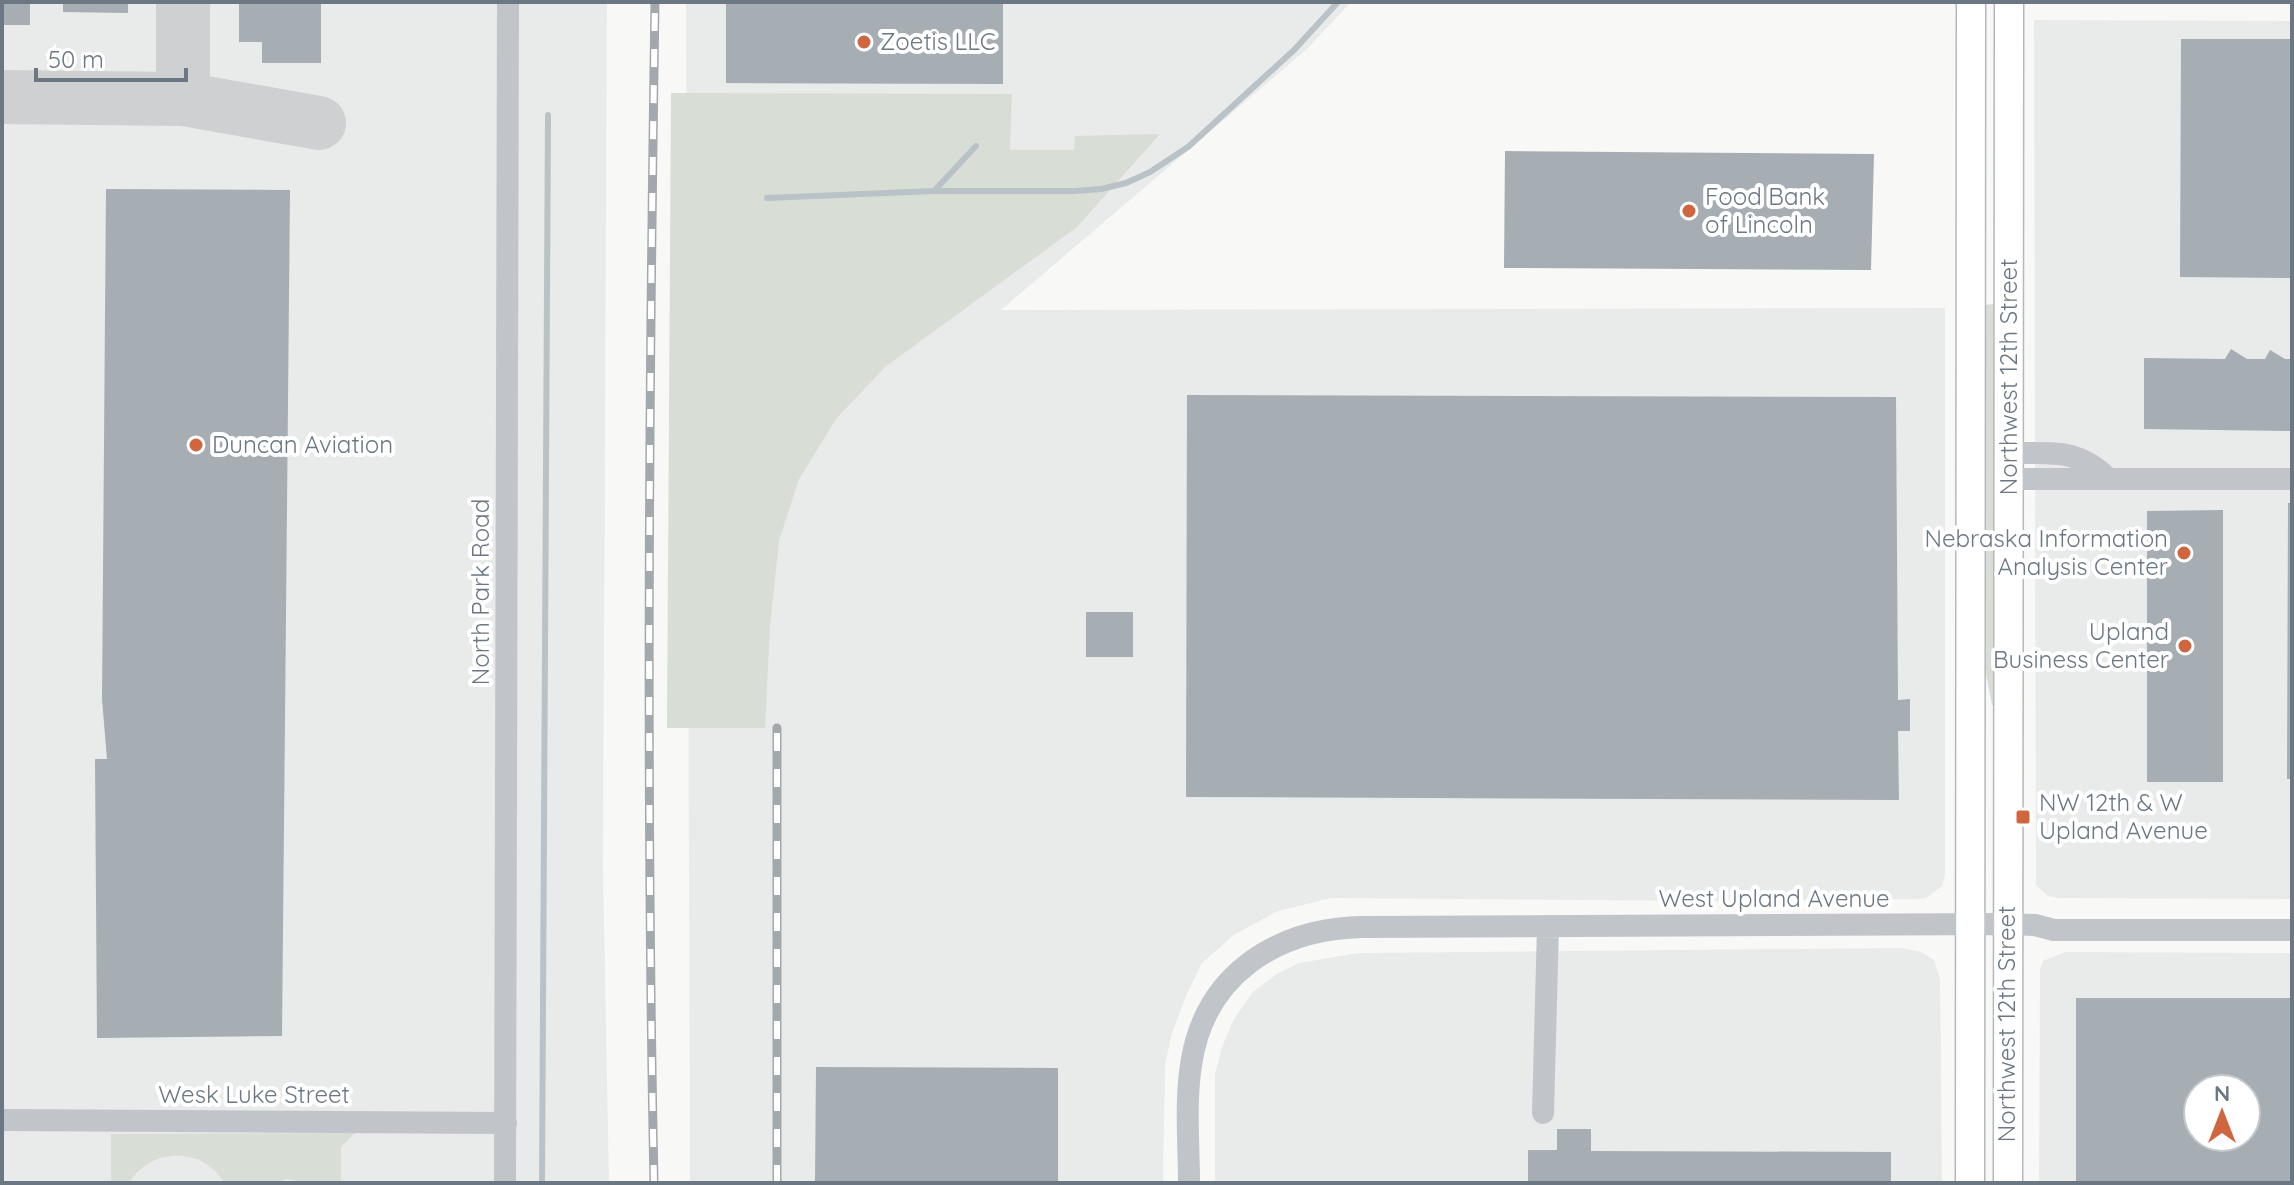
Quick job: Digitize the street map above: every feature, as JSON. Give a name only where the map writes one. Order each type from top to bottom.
[{"type":"main road","name":"Northwest 12th Street","points":[[1970,1183],[1971,2]]},
{"type":"main road","name":"Northwest 12th Street","points":[[2008,1183],[2009,2]]},
{"type":"street","name":"North Park Road","points":[[505,1183],[508,2]]},
{"type":"street","points":[[2009,466],[2109,479],[2292,479]]},
{"type":"street","name":"West Upland Avenue","points":[[1189,1183],[1189,1087],[1198,1037],[1217,997],[1238,973],[1260,954],[1296,936],[1342,927],[2007,924],[2035,925],[2054,930],[2292,930]]},
{"type":"street","points":[[1543,1113],[1548,926]]},
{"type":"street","name":"Wesk Luke Street","points":[[2,1120],[506,1123]]},
{"type":"shaded area","points":[[2,2],[607,2],[603,868],[609,1183],[2,1183]]},
{"type":"shaded area","points":[[686,2],[1351,2],[1308,48],[1001,310],[1945,308],[1945,876],[1942,886],[1926,898],[1915,899],[1331,898],[1278,911],[1235,934],[1202,963],[1172,1033],[1165,1065],[1163,1183],[690,1183]]},
{"type":"shaded area","points":[[2034,20],[2292,21],[2292,899],[2059,898],[2048,896],[2036,885]]},
{"type":"shaded area","points":[[671,93],[1012,94],[1010,150],[1074,150],[1075,136],[1160,134],[1077,227],[885,367],[836,419],[799,479],[779,541],[770,626],[765,728],[667,728]]},
{"type":"shaded area","points":[[1994,304],[1997,704],[1992,705],[1983,659],[1983,305]]},
{"type":"shaded area","points":[[1902,948],[1921,952],[1934,960],[1940,980],[1942,1183],[1215,1183],[1215,1074],[1222,1047],[1234,1019],[1253,992],[1277,974],[1299,963],[1359,953]]},
{"type":"shaded area","points":[[2065,952],[2292,953],[2292,1183],[2039,1183],[2040,970],[2043,961]]},
{"type":"shaded area","points":[[355,1133],[341,1147],[341,1183],[287,1179],[274,1183],[224,1183],[203,1162],[177,1156],[163,1157],[150,1163],[129,1183],[111,1183],[111,1134]]},
{"type":"building","points":[[2,2],[30,2],[30,25],[2,25]]},
{"type":"building","points":[[63,2],[128,2],[128,13],[63,12]]},
{"type":"building","points":[[239,2],[321,2],[321,63],[262,63],[262,42],[239,42]]},
{"type":"building","name":"Zoetis LLC","points":[[726,2],[1003,2],[1003,84],[726,83]]},
{"type":"building","points":[[2181,39],[2292,39],[2292,278],[2180,277]]},
{"type":"building","name":"Food Bank of Lincoln","points":[[1505,151],[1874,154],[1871,270],[1504,268]]},
{"type":"building","name":"Duncan Aviation","points":[[106,189],[290,190],[282,1036],[97,1038],[95,759],[107,759],[102,699]]},
{"type":"building","points":[[2231,349],[2247,359],[2265,359],[2270,350],[2285,359],[2292,359],[2292,431],[2144,429],[2144,358],[2225,359]]},
{"type":"building","points":[[1187,395],[1896,397],[1898,700],[1910,699],[1910,731],[1898,731],[1899,800],[1186,797]]},
{"type":"building","points":[[2288,503],[2292,503],[2292,779],[2287,779]]},
{"type":"building","name":"Upland Business Center","points":[[2223,510],[2223,782],[2147,782],[2147,511]]},
{"type":"building","points":[[1086,612],[1133,612],[1133,657],[1086,657]]},
{"type":"building","points":[[2076,998],[2292,998],[2292,1183],[2076,1183]]},
{"type":"building","points":[[816,1067],[1058,1068],[1058,1183],[815,1183]]},
{"type":"building","points":[[1557,1129],[1591,1129],[1591,1151],[1891,1152],[1891,1183],[1528,1183],[1528,1150],[1557,1150]]},
{"type":"waterway","points":[[767,198],[935,191],[1075,191],[1126,183],[1150,172],[1188,147],[1294,50],[1338,2]]},
{"type":"waterway","points":[[542,1183],[548,115]]},
{"type":"waterway","points":[[935,190],[976,146]]},
{"type":"taxiway","points":[[183,2],[183,99]]},
{"type":"taxiway","points":[[2,97],[183,99],[319,123]]},
{"type":"railway","points":[[654,1183],[649,592],[655,2]]},
{"type":"railway","points":[[777,728],[777,1183]]},
{"type":"place","name":"Zoetis LLC","points":[[864,42]]},
{"type":"place","name":"Food Bank of Lincoln","points":[[1689,211]]},
{"type":"place","name":"Duncan Aviation","points":[[196,445]]},
{"type":"place","name":"Nebraska Information Analysis Center","points":[[2184,553]]},
{"type":"place","name":"Upland Business Center","points":[[2185,646]]},
{"type":"place","name":"NW 12th & W Upland Avenue","points":[[2023,817]]}]
